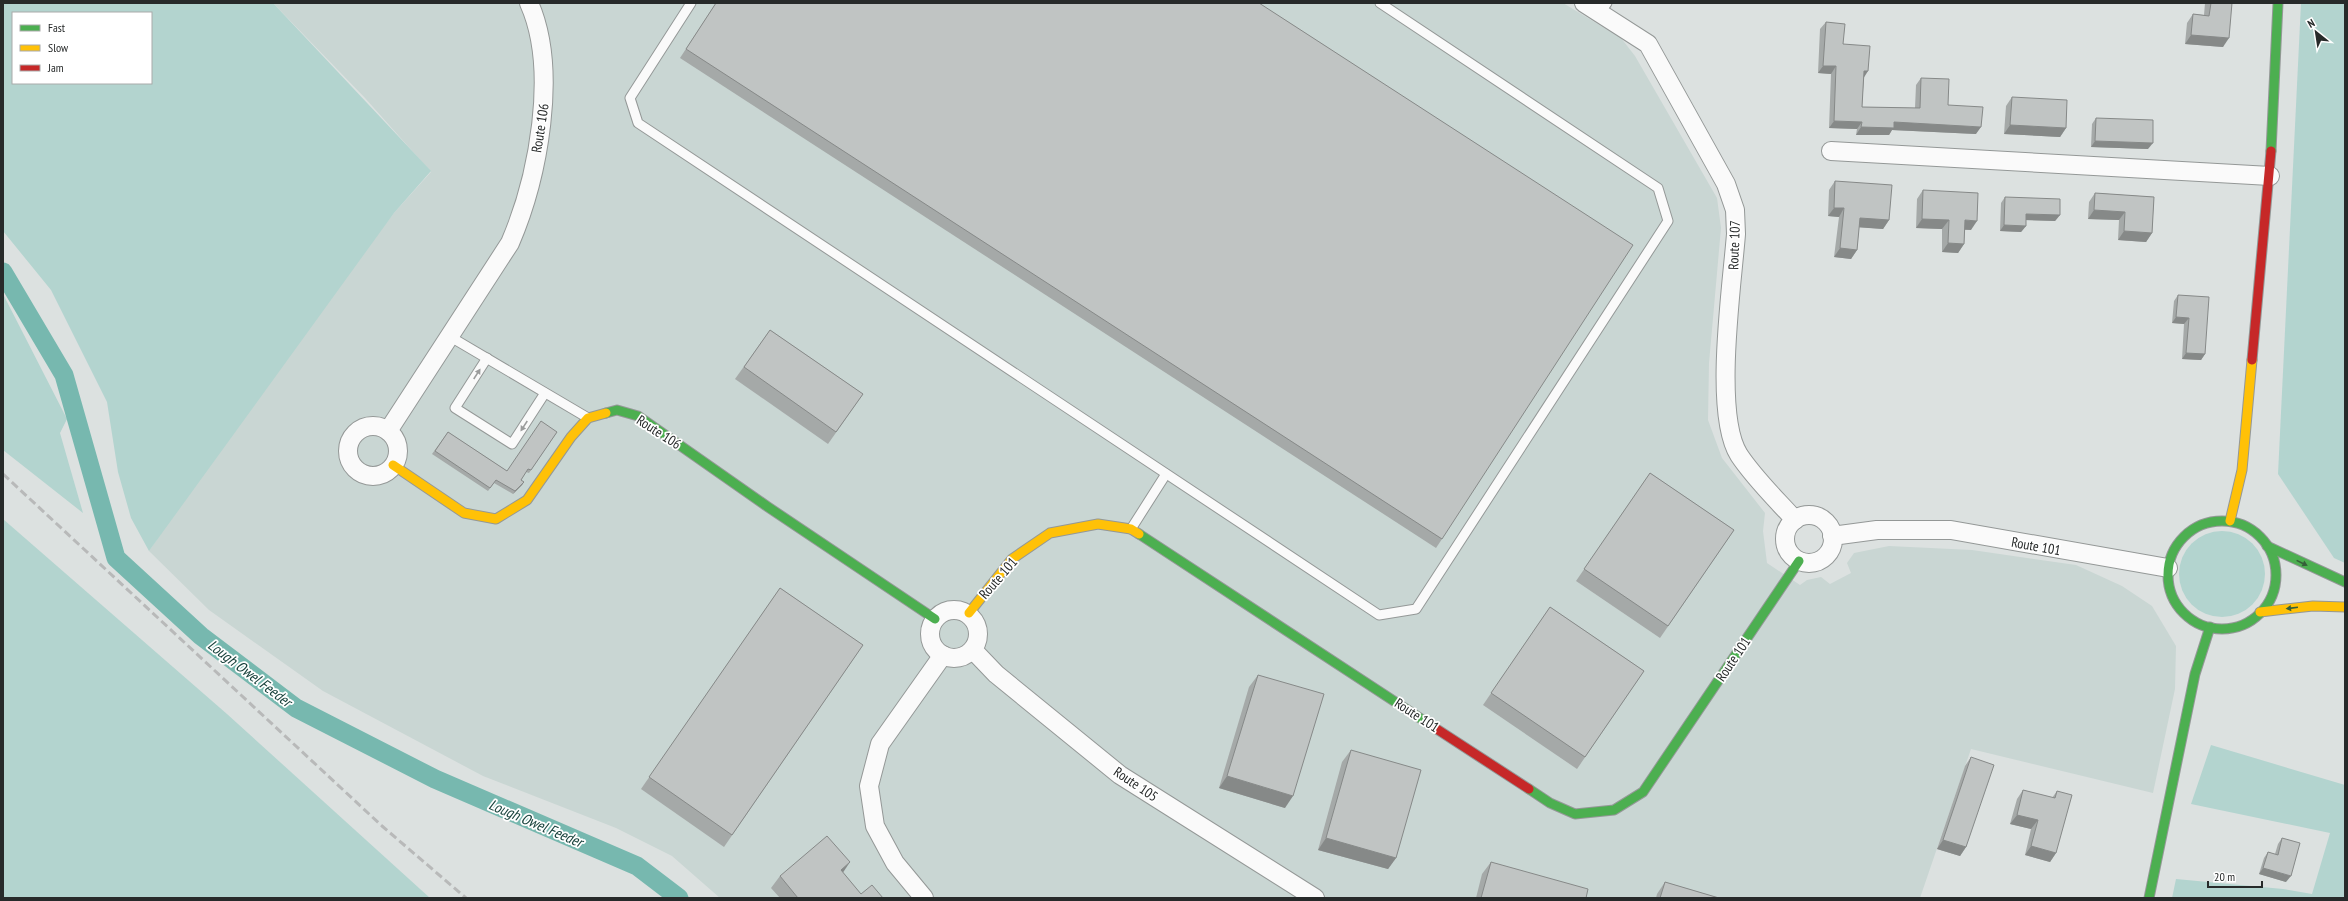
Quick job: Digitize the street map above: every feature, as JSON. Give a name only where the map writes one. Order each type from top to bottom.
[{"type":"street","name":"Route 106","points":[[388,431],[510,243],[530,188],[545,96],[541,49],[529,3]]},
{"type":"street","name":"Route 107","points":[[1584,3],[1604,8],[1648,44],[1726,184],[1735,210],[1736,234],[1725,381],[1727,418],[1739,454],[1768,491],[1795,520]]},
{"type":"street","points":[[2230,521],[2242,470],[2270,176],[2278,3]]},
{"type":"street","points":[[1831,150],[2270,176]]},
{"type":"street","name":"Route 106","points":[[588,418],[617,410],[638,416],[935,619]]},
{"type":"street","points":[[393,465],[464,513],[496,519],[527,500],[571,437],[588,418]]},
{"type":"street","points":[[372,426],[388,431],[397,443],[397,458],[393,465],[387,471],[371,476],[356,469],[348,455],[350,442],[357,432],[372,426]]},
{"type":"street","points":[[1810,516],[1818,518],[1830,528],[1832,543],[1826,556],[1814,563],[1800,561],[1789,552],[1785,538],[1790,525],[1795,520],[1810,516]]},
{"type":"street","points":[[2230,521],[2247,527],[2261,537],[2271,552],[2276,569],[2274,587],[2268,603],[2260,612],[2243,624],[2227,628],[2210,627],[2196,622],[2183,612],[2174,599],[2169,584],[2168,568],[2173,552],[2183,537],[2197,527],[2213,522],[2230,521]]},
{"type":"street","name":"Route 101","points":[[969,613],[1012,558],[1050,533],[1098,524],[1131,530],[1550,803],[1575,814],[1614,810],[1643,792],[1800,561]]},
{"type":"street","name":"Route 101","points":[[1832,536],[1877,530],[1951,530],[2168,568]]},
{"type":"street","points":[[2267,546],[2345,582]]},
{"type":"street","points":[[2260,612],[2305,606],[2333,605],[2345,607]]},
{"type":"street","points":[[954,609],[969,613],[974,619],[979,635],[973,650],[959,658],[943,655],[933,646],[931,639],[930,632],[935,619],[940,614],[954,609]]},
{"type":"street","points":[[2149,898],[2195,674],[2210,627]]},
{"type":"street","name":"Route 105","points":[[973,650],[996,674],[1120,775],[1315,898]]},
{"type":"street","points":[[924,898],[895,863],[875,826],[869,786],[880,744],[943,655]]},
{"type":"lane","points":[[691,3],[630,98],[638,123],[1379,615],[1416,610],[1668,221],[1658,188],[1380,3]]},
{"type":"lane","points":[[449,336],[588,418]]},
{"type":"lane","points":[[487,358],[455,408],[512,444],[545,393]]},
{"type":"lane","points":[[1131,530],[1166,474]]},
{"type":"shaded area","points":[[3,3],[273,3],[431,171],[394,213],[149,551],[131,518],[118,472],[107,402],[51,290],[3,231]]},
{"type":"shaded area","points":[[273,3],[1563,3],[1621,38],[1635,56],[1717,198],[1721,228],[1709,363],[1708,420],[1722,458],[1765,513],[1763,531],[1767,563],[1800,585],[1807,580],[1821,577],[1830,584],[1851,573],[1847,563],[1854,553],[1889,546],[1972,550],[2076,565],[2122,586],[2152,606],[2176,646],[2175,689],[2153,793],[1971,749],[1920,898],[720,898],[672,856],[616,828],[483,776],[323,691],[209,610],[149,551],[279,361],[394,213],[431,172],[365,98]]},
{"type":"shaded area","points":[[2301,3],[2345,3],[2345,563],[2334,558],[2278,474]]},
{"type":"shaded area","points":[[3,294],[67,419],[60,433],[83,513],[3,450]]},
{"type":"shaded area","points":[[3,519],[227,714],[430,898],[3,898]]},
{"type":"shaded area","points":[[2222,531],[2238,534],[2246,538],[2258,550],[2262,558],[2265,574],[2262,590],[2258,598],[2246,610],[2238,614],[2222,617],[2206,614],[2198,610],[2186,598],[2182,590],[2179,574],[2182,558],[2186,550],[2198,538],[2206,534]]},
{"type":"shaded area","points":[[2211,745],[2345,785],[2345,898],[2172,898],[2176,879],[2283,889],[2312,894],[2330,833],[2191,804]]},
{"type":"building","points":[[716,3],[1259,3],[1633,245],[1442,539],[686,49]]},
{"type":"building","points":[[2211,3],[2232,3],[2229,38],[2191,35],[2193,14],[2209,16]]},
{"type":"building","points":[[1826,22],[1845,24],[1843,44],[1870,46],[1868,71],[1864,71],[1862,107],[1920,108],[1921,78],[1949,79],[1948,105],[1983,107],[1981,127],[1894,122],[1894,128],[1861,127],[1862,122],[1834,121],[1836,66],[1823,66]]},
{"type":"building","points":[[2012,97],[2067,100],[2066,128],[2010,125]]},
{"type":"building","points":[[2096,118],[2153,120],[2153,143],[2095,141]]},
{"type":"building","points":[[1835,181],[1892,185],[1889,220],[1860,218],[1857,250],[1840,248],[1844,208],[1834,208]]},
{"type":"building","points":[[1923,190],[1978,193],[1977,221],[1965,220],[1964,244],[1948,243],[1949,220],[1922,219]]},
{"type":"building","points":[[2095,193],[2154,197],[2152,233],[2124,231],[2125,212],[2094,210]]},
{"type":"building","points":[[2005,197],[2060,199],[2060,215],[2026,214],[2026,226],[2004,225]]},
{"type":"building","points":[[2178,295],[2209,297],[2205,354],[2186,353],[2189,318],[2176,317]]},
{"type":"building","points":[[770,330],[863,394],[836,432],[744,367]]},
{"type":"building","points":[[541,421],[557,432],[531,470],[528,469],[521,480],[524,482],[515,491],[496,480],[490,488],[435,451],[448,432],[507,471]]},
{"type":"building","points":[[1650,473],[1734,530],[1668,626],[1584,569]]},
{"type":"building","points":[[780,588],[863,645],[732,835],[649,777]]},
{"type":"building","points":[[1550,607],[1644,671],[1585,757],[1491,693]]},
{"type":"building","points":[[1258,675],[1324,694],[1293,796],[1227,776]]},
{"type":"building","points":[[1351,750],[1421,770],[1396,858],[1326,838]]},
{"type":"building","points":[[1971,757],[1994,765],[1966,847],[1943,840]]},
{"type":"building","points":[[2023,790],[2055,798],[2057,791],[2072,795],[2056,853],[2031,846],[2038,820],[2017,815]]},
{"type":"building","points":[[827,836],[850,862],[841,870],[861,894],[872,885],[883,898],[798,898],[780,876]]},
{"type":"building","points":[[2282,838],[2300,843],[2291,876],[2263,868],[2268,852],[2278,855]]},
{"type":"building","points":[[1491,862],[1588,889],[1586,898],[1481,898]]},
{"type":"building","points":[[1665,882],[1719,898],[1660,898]]},
{"type":"waterway","name":"Lough Owel Feeder","points":[[3,272],[64,375],[116,558],[201,636],[296,708],[435,779],[637,866],[679,898]]},
{"type":"railway","points":[[3,474],[382,826],[466,898]]},
{"type":"traffic: fast","points":[[2271,151],[2278,3]]},
{"type":"traffic: fast","points":[[606,413],[617,410],[638,416],[768,507],[935,619]]},
{"type":"traffic: fast","points":[[2222,521],[2232,522],[2252,530],[2260,537],[2267,545],[2275,565],[2276,575],[2275,585],[2267,605],[2260,613],[2252,620],[2232,628],[2222,629],[2212,628],[2192,620],[2184,613],[2177,605],[2169,585],[2168,575],[2169,565],[2177,545],[2184,537],[2192,530],[2212,522],[2222,521]]},
{"type":"traffic: fast","points":[[1139,534],[1429,724]]},
{"type":"traffic: fast","points":[[2267,546],[2345,582]]},
{"type":"traffic: fast","points":[[1529,789],[1550,803],[1575,814],[1614,810],[1643,792],[1799,561]]},
{"type":"traffic: fast","points":[[2149,898],[2195,674],[2210,627]]},
{"type":"traffic: slow","points":[[2230,521],[2242,470],[2252,360]]},
{"type":"traffic: slow","points":[[393,465],[464,513],[496,519],[527,500],[571,437],[588,418],[606,413]]},
{"type":"traffic: slow","points":[[969,613],[1012,559],[1050,533],[1098,524],[1131,529],[1139,534]]},
{"type":"traffic: slow","points":[[2260,612],[2313,606],[2345,607]]},
{"type":"traffic: jam","points":[[2252,360],[2271,151]]},
{"type":"traffic: jam","points":[[1429,724],[1529,789]]}]
